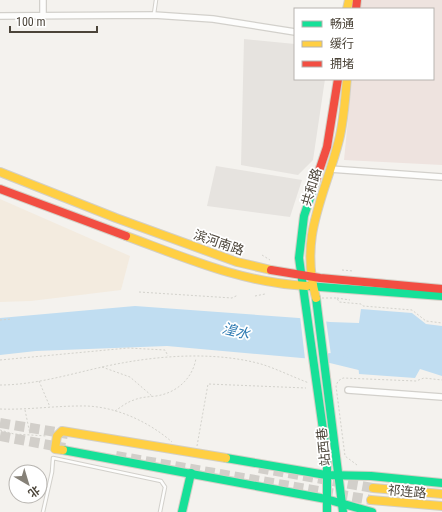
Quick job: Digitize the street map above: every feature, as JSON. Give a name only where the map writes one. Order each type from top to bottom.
[{"type":"main road","name":"共和路","points":[[304,302],[299,258],[304,216],[327,147],[338,80]]},
{"type":"main road","name":"共和路","points":[[320,301],[311,286],[308,249],[312,226],[339,140],[347,80]]},
{"type":"main road","name":"滨河南路","points":[[0,172],[116,218],[237,262],[300,275],[442,289]]},
{"type":"main road","name":"滨河南路","points":[[0,189],[224,273],[257,281],[301,286],[442,296]]},
{"type":"main road","name":"站西巷","points":[[320,301],[327,379],[337,457],[337,475],[342,508]]},
{"type":"main road","name":"站西巷","points":[[304,302],[313,381],[327,458],[326,511]]},
{"type":"main road","points":[[53,458],[57,436],[62,431],[326,475],[371,476],[442,483]]},
{"type":"main road","points":[[55,449],[326,499],[342,508],[372,512]]},
{"type":"main road","points":[[182,512],[191,473]]},
{"type":"main road","name":"祁连路","points":[[373,488],[442,494]]},
{"type":"main road","name":"祁连路","points":[[371,500],[442,506]]},
{"type":"street","points":[[43,0],[43,15]]},
{"type":"street","points":[[0,16],[154,15],[213,19],[294,32]]},
{"type":"street","points":[[330,169],[442,177]]},
{"type":"street","points":[[348,390],[442,397]]},
{"type":"lane","points":[[154,15],[156,0]]},
{"type":"lane","points":[[43,512],[52,472],[53,458],[161,481],[165,487],[160,512]]},
{"type":"path","points":[[262,255],[270,260]]},
{"type":"path","points":[[342,270],[353,271]]},
{"type":"path","points":[[139,292],[232,298],[238,295]]},
{"type":"path","points":[[255,296],[265,294]]},
{"type":"path","points":[[336,298],[339,302],[362,304],[362,306],[412,310],[426,321],[442,323]]},
{"type":"path","points":[[320,301],[336,298],[350,300]]},
{"type":"path","points":[[0,320],[12,319]]},
{"type":"path","points":[[0,360],[128,348],[165,350],[168,357]]},
{"type":"path","points":[[0,385],[16,385],[102,367],[168,357],[227,358],[261,364],[313,381]]},
{"type":"path","points":[[115,411],[134,400],[175,389],[186,380],[194,367],[196,357]]},
{"type":"path","points":[[102,367],[130,377],[153,396]]},
{"type":"path","points":[[357,465],[345,456],[336,386],[338,381],[343,378],[416,381],[424,378],[442,380]]},
{"type":"path","points":[[39,381],[50,408]]},
{"type":"path","points":[[195,453],[208,384],[306,388]]},
{"type":"path","points":[[0,409],[25,410],[81,406],[104,408],[115,411],[160,432],[175,445]]},
{"type":"path","points":[[25,410],[31,435]]},
{"type":"path","points":[[0,430],[47,436]]},
{"type":"shaded area","points":[[360,0],[442,0],[442,165],[344,160],[352,80],[434,80],[434,8],[359,8]]},
{"type":"shaded area","points":[[244,39],[294,44],[294,80],[325,80],[313,160],[298,175],[241,165]]},
{"type":"shaded area","points":[[216,166],[302,180],[290,217],[207,206]]},
{"type":"shaded area","points":[[0,199],[130,256],[121,290],[31,301],[0,302]]},
{"type":"water","points":[[135,306],[359,323],[361,309],[412,313],[426,324],[442,326],[442,376],[420,369],[415,378],[359,374],[358,363],[167,346],[36,351],[0,355],[0,318]]},
{"type":"pier","points":[[300,316],[326,320],[332,362],[305,359]]},
{"type":"waterway","name":"湟水","points":[[330,358],[371,368]]},
{"type":"tunnel","points":[[0,423],[68,434]]},
{"type":"tunnel","points":[[0,436],[65,448]]},
{"type":"tunnel","points":[[116,456],[371,500]]},
{"type":"tunnel","points":[[259,468],[373,488]]},
{"type":"traffic: fast","points":[[316,180],[304,216],[299,258],[327,458],[327,512]]},
{"type":"traffic: fast","points":[[307,286],[442,296]]},
{"type":"traffic: fast","points":[[316,298],[343,512]]},
{"type":"traffic: fast","points":[[63,450],[326,499],[372,512]]},
{"type":"traffic: fast","points":[[226,458],[326,475],[371,476],[442,483]]},
{"type":"traffic: fast","points":[[182,512],[191,473]]},
{"type":"traffic: slow","points":[[347,8],[349,0]]},
{"type":"traffic: slow","points":[[316,298],[311,276],[310,255],[312,236],[321,199],[341,132],[347,80]]},
{"type":"traffic: slow","points":[[0,172],[116,218],[237,262],[271,270]]},
{"type":"traffic: slow","points":[[126,236],[193,261],[237,275],[283,284],[307,286]]},
{"type":"traffic: slow","points":[[63,450],[55,449],[57,436],[62,431],[226,458]]},
{"type":"traffic: slow","points":[[373,488],[442,494]]},
{"type":"traffic: slow","points":[[371,500],[442,506]]},
{"type":"traffic: jam","points":[[356,8],[357,0]]},
{"type":"traffic: jam","points":[[316,180],[327,147],[338,80]]},
{"type":"traffic: jam","points":[[0,189],[126,236]]},
{"type":"traffic: jam","points":[[271,270],[320,278],[442,289]]}]
